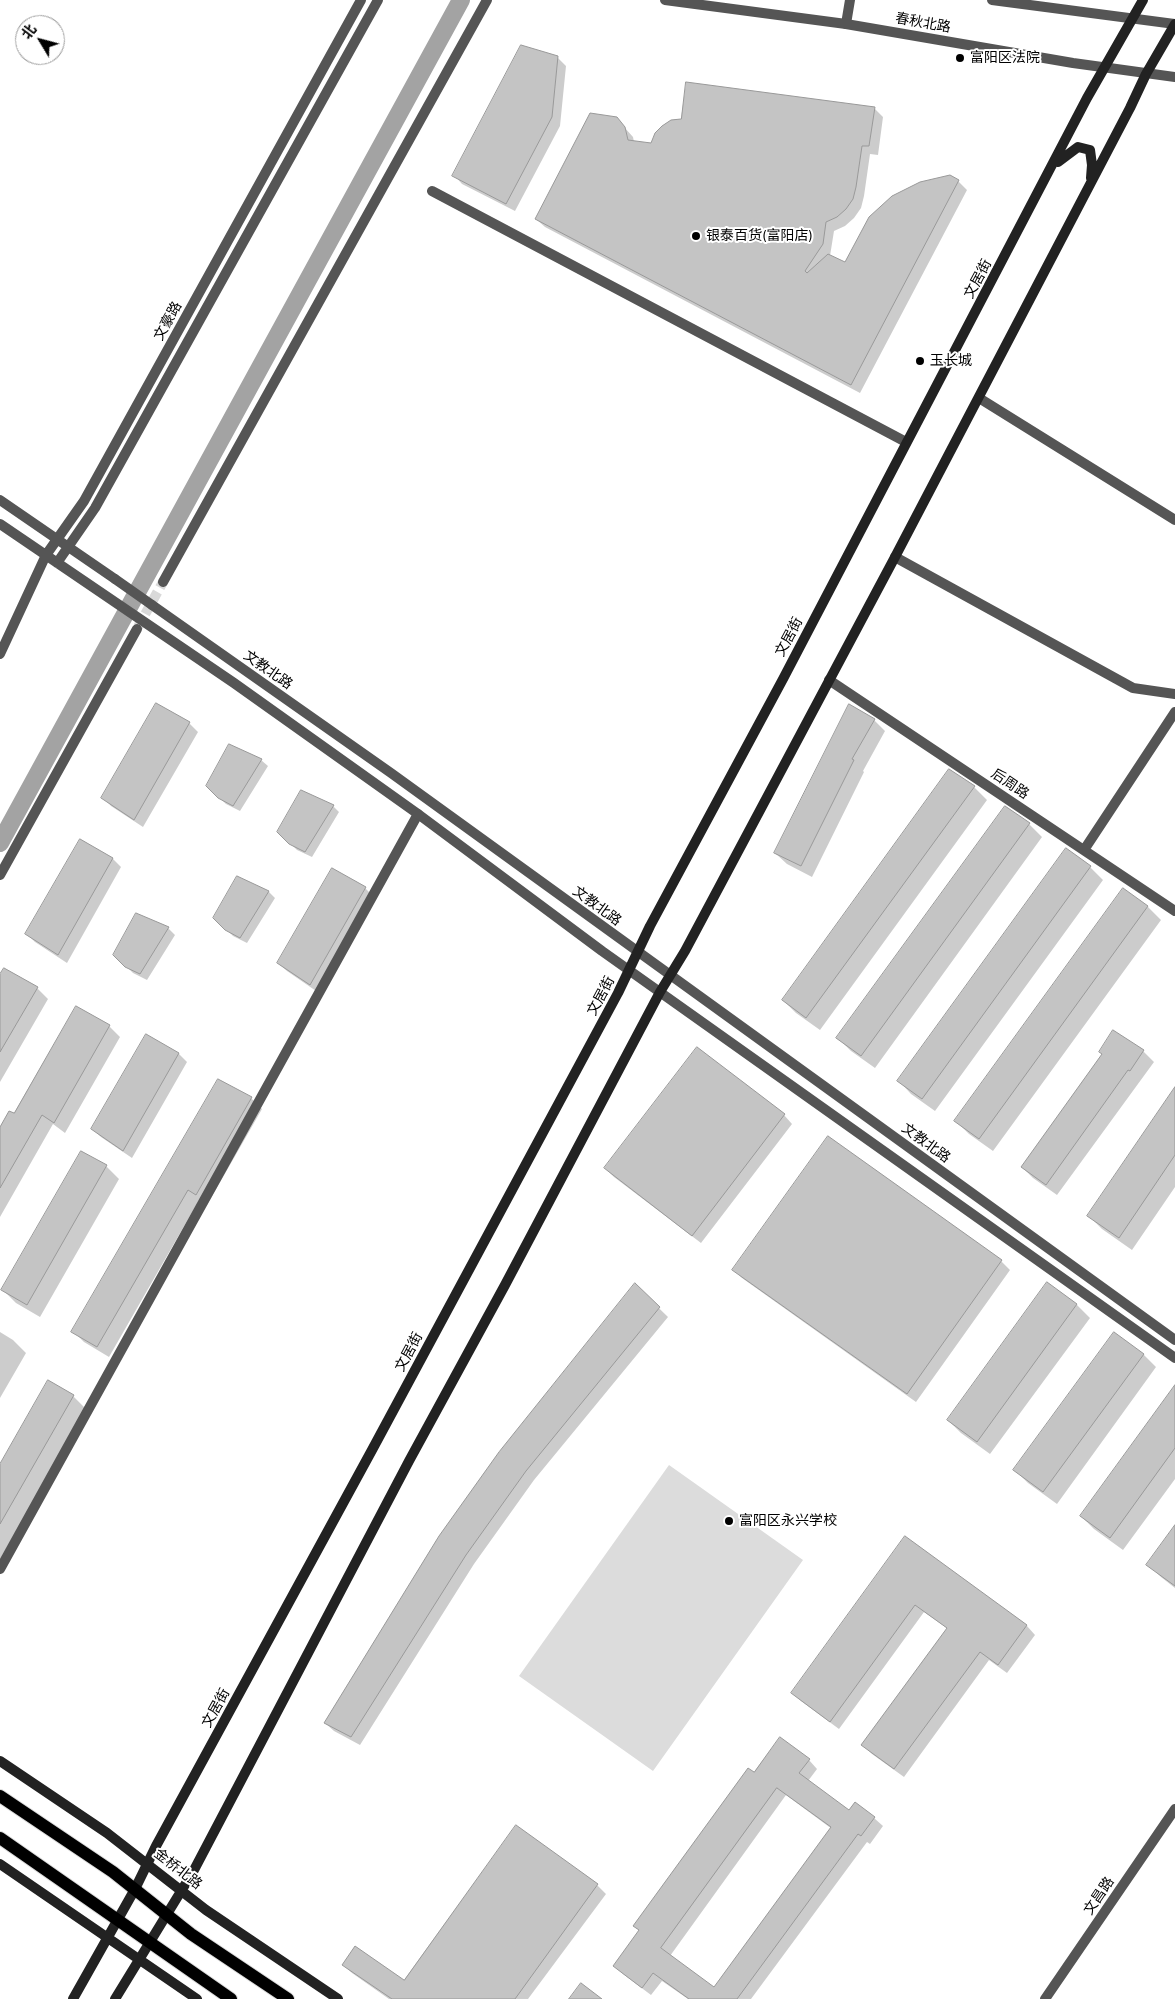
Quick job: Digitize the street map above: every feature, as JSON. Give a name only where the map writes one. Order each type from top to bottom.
[{"type":"main road","name":"文居街","points":[[73,1999],[135,1889],[630,970],[650,926],[783,679],[906,442],[1105,67],[1143,0]]},
{"type":"main road","points":[[115,1999],[181,1891],[660,992],[895,557],[1146,74],[1175,24]]},
{"type":"main road","points":[[1052,168],[1064,156],[1078,147],[1090,150],[1092,165],[1090,184]]},
{"type":"main road","name":"金桥北路","points":[[0,1761],[107,1833],[206,1910],[338,1999]]},
{"type":"main road","points":[[0,1796],[113,1872],[191,1934],[288,1999]]},
{"type":"main road","points":[[0,1838],[231,1999]]},
{"type":"main road","points":[[0,1864],[198,1999]]},
{"type":"street","name":"文豪路","points":[[0,654],[46,555],[84,501],[360,0]]},
{"type":"street","name":"文豪路","points":[[57,563],[95,508],[378,0]]},
{"type":"street","points":[[163,582],[487,0]]},
{"type":"street","name":"春秋北路","points":[[665,0],[846,24],[1146,74],[1175,77]]},
{"type":"street","points":[[846,24],[850,0]]},
{"type":"street","points":[[992,0],[1132,20],[1175,24]]},
{"type":"street","points":[[432,191],[906,442]]},
{"type":"street","points":[[979,398],[1175,520]]},
{"type":"street","name":"文教北路","points":[[0,500],[383,768],[1175,1340]]},
{"type":"street","points":[[0,524],[104,595],[139,625],[234,683],[418,814],[660,992],[1175,1358]]},
{"type":"street","points":[[895,557],[1133,688],[1175,694]]},
{"type":"street","points":[[0,875],[139,625]]},
{"type":"street","name":"后周路","points":[[829,680],[1175,911]]},
{"type":"street","points":[[1084,850],[1175,712]]},
{"type":"street","points":[[0,1569],[418,814]]},
{"type":"street","name":"文昌路","points":[[1045,1999],[1175,1810]]},
{"type":"shaded area","points":[[669,1465],[803,1560],[653,1771],[519,1676]]},
{"type":"building","points":[[521,45],[558,56],[552,117],[506,204],[452,176]]},
{"type":"building","name":"银泰百货(富阳店)","points":[[686,82],[875,107],[869,146],[862,146],[853,199],[837,217],[826,222],[823,244],[805,271],[807,273],[828,254],[845,262],[869,217],[892,196],[920,182],[950,175],[959,180],[851,385],[535,219],[590,113],[617,117],[625,127],[628,140],[651,143],[655,133],[662,126],[671,120],[681,119]]},
{"type":"building","points":[[156,703],[190,722],[134,820],[101,798]]},
{"type":"building","points":[[849,704],[875,719],[852,759],[854,760],[801,866],[774,853]]},
{"type":"building","points":[[229,744],[262,759],[233,806],[218,798],[206,786]]},
{"type":"building","points":[[949,769],[975,786],[806,1018],[782,1000]]},
{"type":"building","points":[[301,790],[334,805],[305,852],[289,844],[277,832]]},
{"type":"building","points":[[1005,806],[1030,823],[861,1056],[836,1038]]},
{"type":"building","points":[[80,839],[113,858],[58,955],[25,934]]},
{"type":"building","points":[[1066,848],[1091,866],[922,1099],[897,1081]]},
{"type":"building","points":[[332,868],[366,887],[310,985],[277,963]]},
{"type":"building","points":[[237,876],[269,891],[240,938],[225,930],[213,918]]},
{"type":"building","points":[[1123,888],[1148,906],[979,1139],[954,1121]]},
{"type":"building","points":[[136,913],[169,927],[140,974],[125,967],[113,955]]},
{"type":"building","points":[[4,968],[38,987],[0,1052],[0,974]]},
{"type":"building","points":[[76,1006],[110,1025],[54,1123],[42,1115],[0,1188],[0,1127],[9,1111],[14,1113]]},
{"type":"building","points":[[1113,1030],[1144,1050],[1046,1185],[1021,1167],[1102,1054],[1099,1052]]},
{"type":"building","points":[[146,1034],[179,1053],[123,1151],[91,1129]]},
{"type":"building","points":[[697,1047],[785,1114],[692,1236],[604,1168]]},
{"type":"building","points":[[218,1079],[252,1097],[196,1195],[188,1190],[97,1347],[71,1332]]},
{"type":"building","points":[[1175,1087],[1175,1155],[1119,1238],[1087,1216]]},
{"type":"building","points":[[828,1136],[1002,1260],[907,1394],[732,1270]]},
{"type":"building","points":[[81,1151],[107,1165],[27,1305],[1,1290]]},
{"type":"building","points":[[1047,1282],[1077,1304],[977,1442],[947,1420]]},
{"type":"building","points":[[635,1283],[660,1307],[526,1471],[466,1555],[351,1737],[324,1723],[439,1536],[499,1452]]},
{"type":"building","points":[[1114,1332],[1144,1354],[1043,1492],[1013,1470]]},
{"type":"building","points":[[48,1380],[74,1395],[0,1524],[0,1464]]},
{"type":"building","points":[[1175,1385],[1175,1448],[1110,1538],[1080,1516]]},
{"type":"building","points":[[1175,1525],[1175,1586],[1146,1565]]},
{"type":"building","points":[[905,1536],[1027,1625],[998,1665],[980,1652],[894,1769],[861,1745],[947,1628],[915,1605],[830,1722],[791,1693]]},
{"type":"building","points":[[780,1737],[810,1759],[799,1773],[849,1810],[855,1802],[875,1817],[861,1836],[858,1834],[737,1999],[689,1999],[653,1973],[642,1988],[613,1966],[639,1930],[633,1926],[748,1768],[754,1772]],"holes":[[[777,1788],[831,1827],[714,1987],[661,1948]]]},
{"type":"building","points":[[516,1825],[598,1884],[515,1999],[392,1999],[342,1965],[355,1946],[404,1980]]},
{"type":"building","points":[[581,1983],[602,1999],[569,1999]]},
{"type":"waterway","points":[[0,843],[461,0]]},
{"type":"tunnel","points":[[138,627],[163,582]]},
{"type":"place","name":"富阳区法院","points":[[960,58]]},
{"type":"place","name":"银泰百货(富阳店)","points":[[696,236]]},
{"type":"place","name":"玉长城","points":[[920,361]]},
{"type":"place","name":"富阳区永兴学校","points":[[729,1521]]}]
